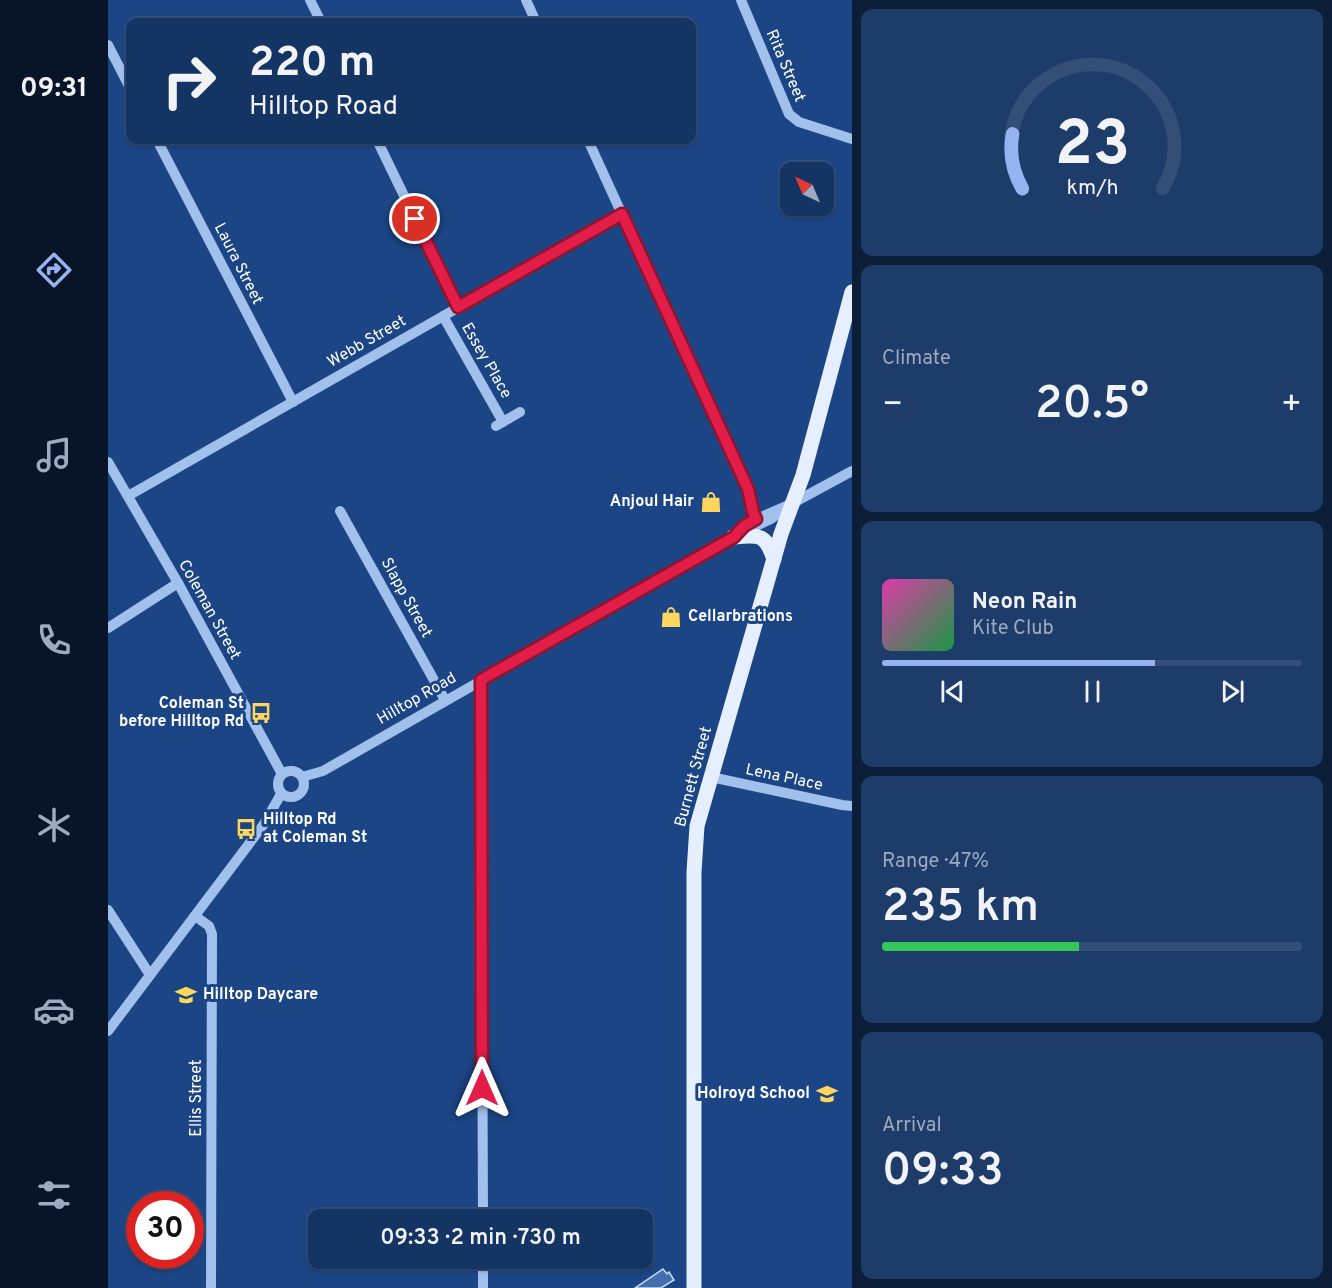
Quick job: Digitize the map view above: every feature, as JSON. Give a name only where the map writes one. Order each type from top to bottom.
[{"type":"main road","name":"Burnett Street","points":[[694,1288],[694,872],[697,826],[774,558],[803,475],[852,292]]},
{"type":"main road","points":[[734,537],[756,535],[762,537],[770,546],[774,558]]},
{"type":"street","points":[[310,0],[319,18]]},
{"type":"street","points":[[526,0],[534,18]]},
{"type":"street","name":"Rita Street","points":[[741,0],[789,114],[799,122],[852,139]]},
{"type":"street","points":[[108,45],[126,80]]},
{"type":"street","name":"Laura Street","points":[[159,144],[293,402]]},
{"type":"street","points":[[379,144],[458,307]]},
{"type":"street","points":[[590,144],[748,489],[756,519]]},
{"type":"street","name":"Webb Street","points":[[128,496],[622,214]]},
{"type":"street","name":"Essey Place","points":[[443,316],[500,424],[520,412]]},
{"type":"street","name":"Coleman Street","points":[[108,462],[178,582],[282,774]]},
{"type":"street","name":"Hilltop Road","points":[[734,537],[744,526],[756,519],[793,503],[852,471]]},
{"type":"street","name":"Hilltop Road","points":[[302,777],[323,771],[734,537],[771,519],[793,503]]},
{"type":"street","name":"Slapp Street","points":[[340,511],[446,700]]},
{"type":"street","points":[[108,628],[178,582]]},
{"type":"street","points":[[481,680],[483,1209]]},
{"type":"street","points":[[295,771],[302,777],[304,786],[300,794],[294,797],[281,794],[277,786],[282,774],[295,771]]},
{"type":"street","name":"Lena Place","points":[[711,777],[852,806]]},
{"type":"street","points":[[108,1031],[264,824],[281,794]]},
{"type":"street","points":[[108,910],[150,975]]},
{"type":"street","name":"Ellis Street","points":[[195,916],[209,926],[212,934],[211,1288]]},
{"type":"street","points":[[483,1269],[483,1288]]},
{"type":"building","points":[[663,1269],[667,1274],[669,1272],[674,1280],[661,1288],[635,1288]]},
{"type":"place","name":"Anjoul Hair","points":[[711,502]]},
{"type":"place","name":"Cellarbrations","points":[[671,617]]},
{"type":"place","name":"Coleman St before Hilltop Rd","points":[[261,713]]},
{"type":"place","name":"Hilltop Rd at Coleman St","points":[[246,829]]},
{"type":"place","name":"Hilltop Daycare","points":[[186,995]]},
{"type":"place","name":"Holroyd School","points":[[827,1094]]},
{"type":"route","points":[[415,219],[458,307],[622,214],[748,489],[756,519],[744,526],[734,537],[481,680],[482,1088]]}]
